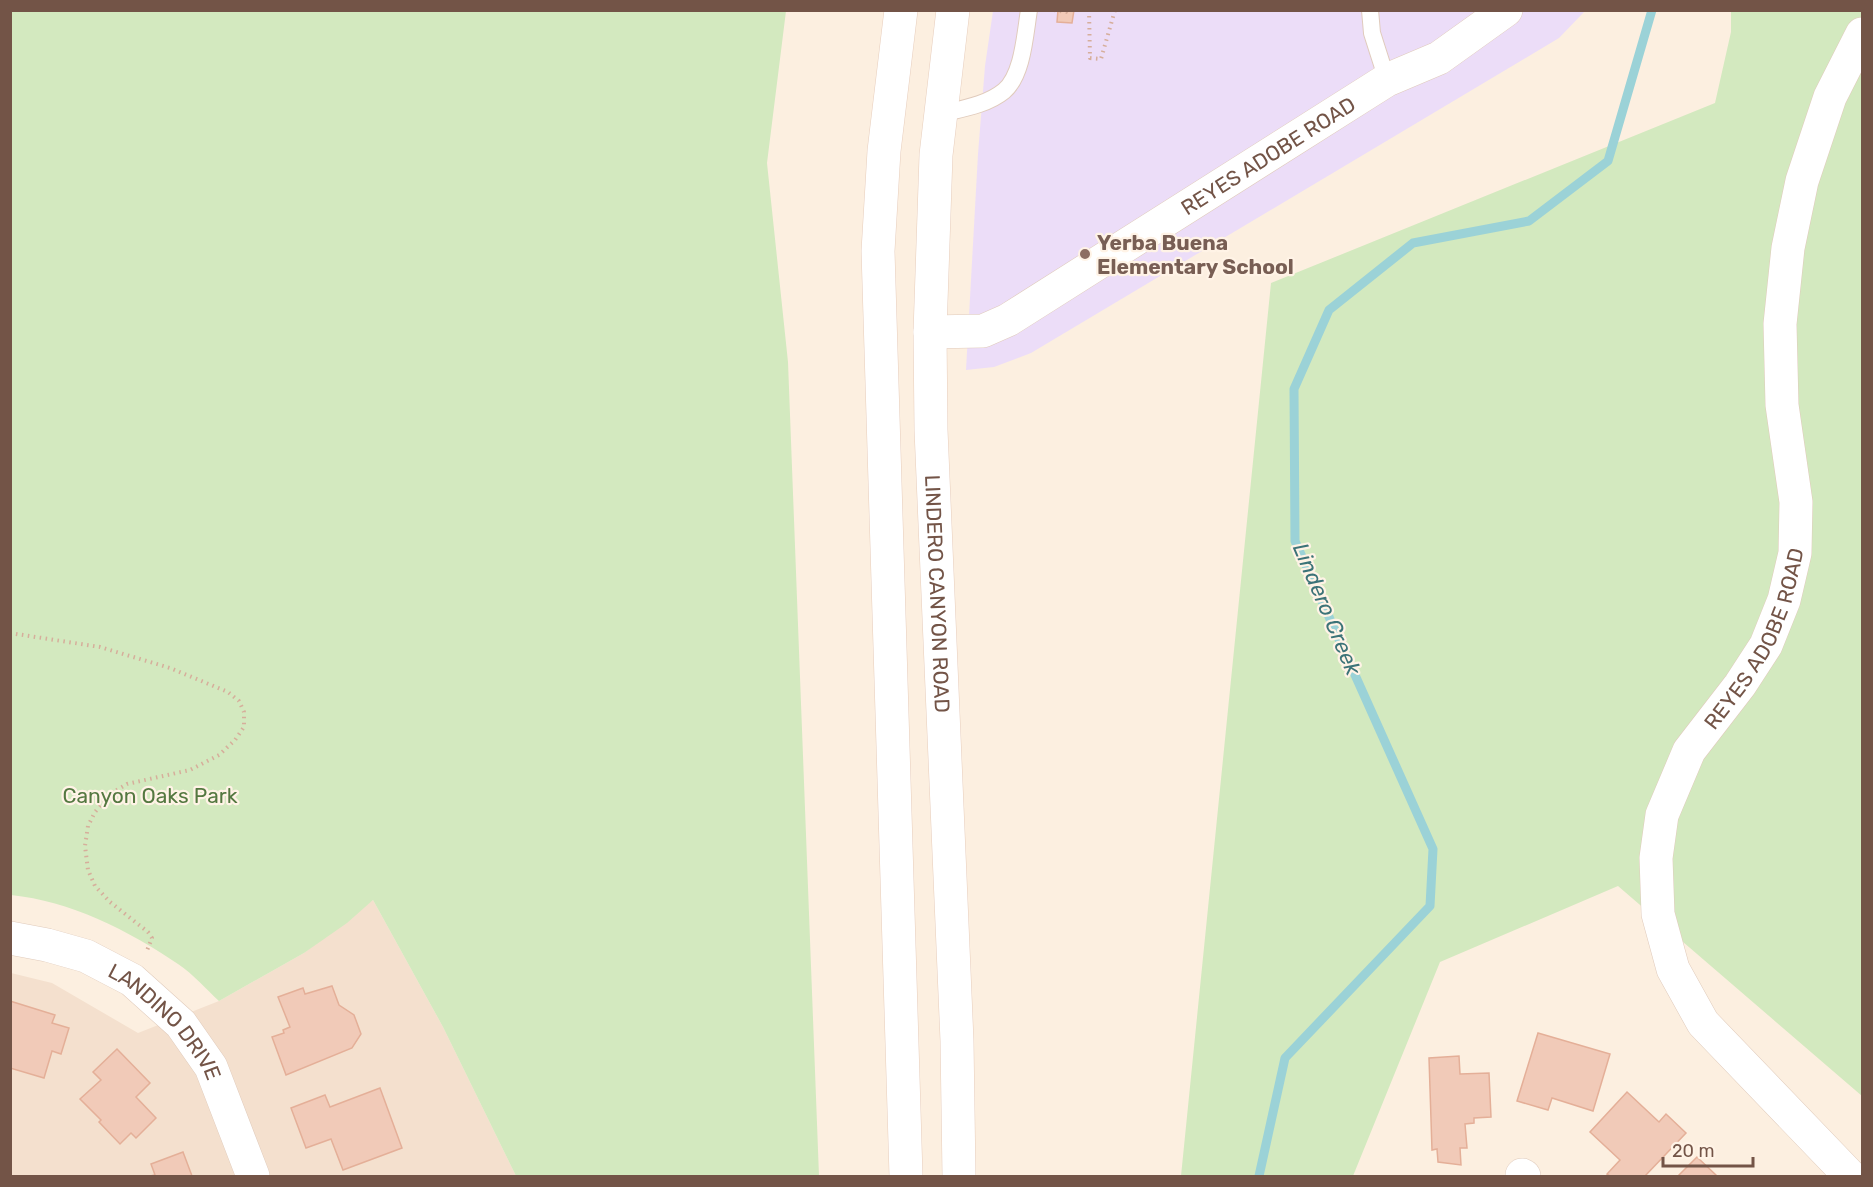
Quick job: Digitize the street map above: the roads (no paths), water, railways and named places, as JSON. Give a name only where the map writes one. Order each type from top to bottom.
[{"type":"main road","points":[[901,10],[884,151],[878,251],[906,1176]]},
{"type":"main road","name":"LINDERO CANYON ROAD","points":[[953,10],[936,154],[930,332],[931,430],[957,1041],[959,1176]]},
{"type":"main road","name":"REYES ADOBE ROAD","points":[[930,332],[983,331],[1008,320],[1387,80],[1439,58],[1506,10]]},
{"type":"main road","name":"REYES ADOBE ROAD","points":[[1850,1176],[1702,1023],[1673,969],[1658,914],[1656,858],[1662,815],[1689,751],[1740,685],[1766,645],[1784,600],[1796,543],[1796,502],[1782,394],[1780,324],[1788,248],[1802,181],[1830,97],[1863,34]]},
{"type":"main road","points":[[890,657],[942,654]]},
{"type":"main road","name":"LANDINO DRIVE","points":[[10,938],[86,956],[132,980],[181,1024],[211,1067],[253,1176]]},
{"type":"lane","points":[[941,114],[982,103],[1004,91],[1020,63],[1029,10]]},
{"type":"lane","points":[[1370,10],[1372,33],[1387,80]]},
{"type":"waterway","name":"Lindero Creek","points":[[1259,1176],[1285,1058],[1430,906],[1433,849],[1295,541],[1294,389],[1329,310],[1413,243],[1529,221],[1608,161],[1652,10]]},
{"type":"place","name":"Yerba Buena Elementary School","points":[[1085,254]]},
{"type":"park label","name":"Canyon Oaks Park","points":[[150,795]]}]
